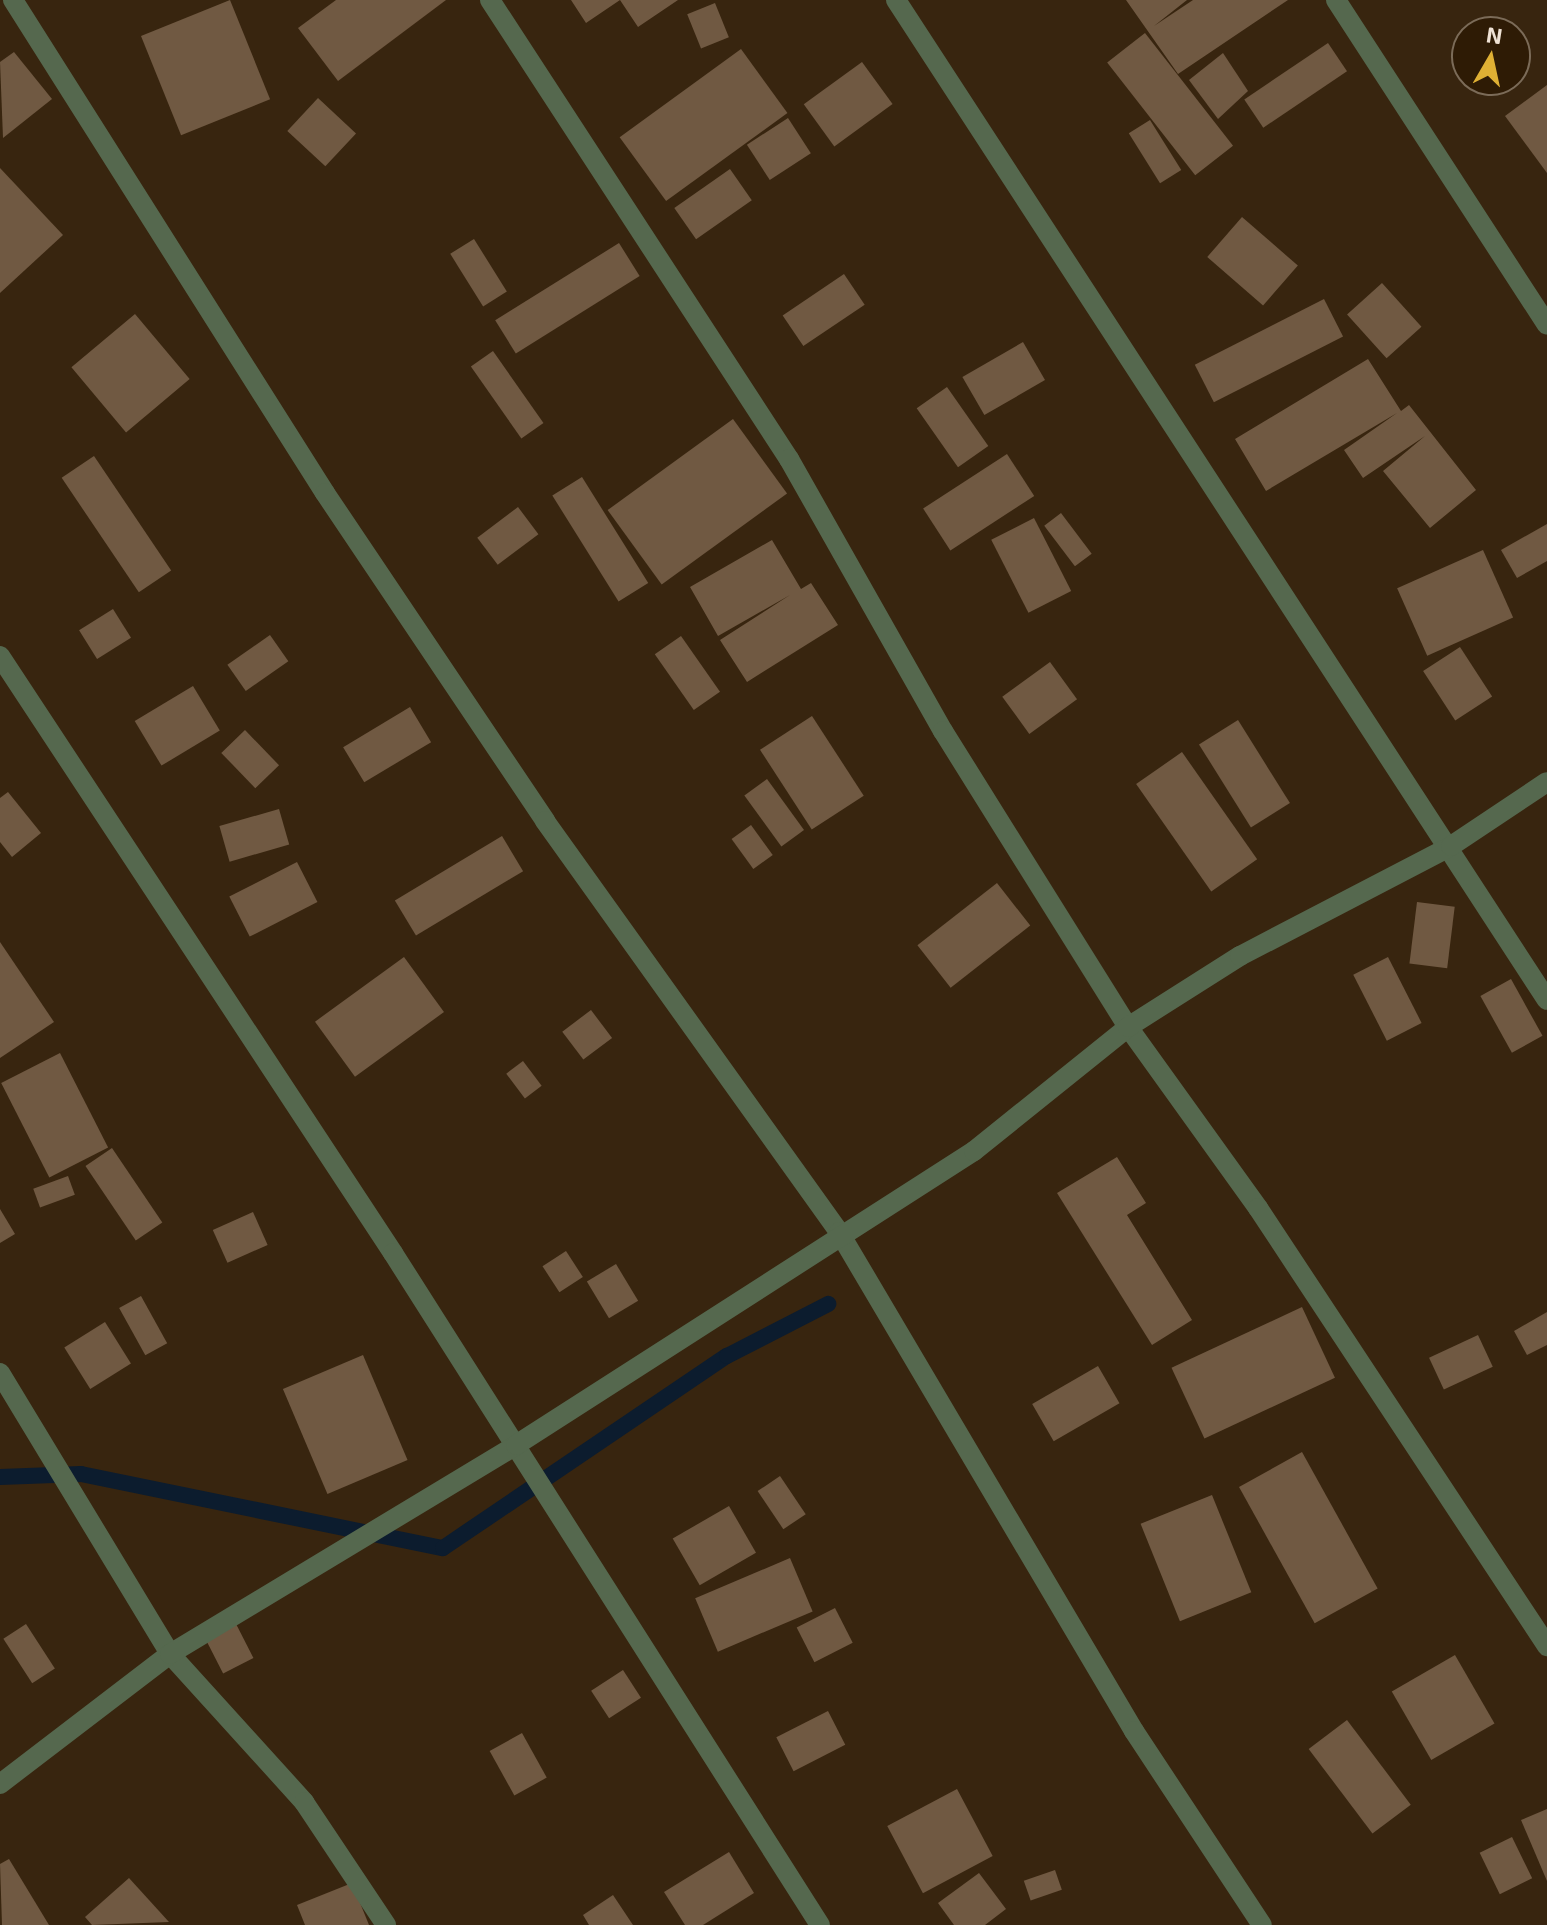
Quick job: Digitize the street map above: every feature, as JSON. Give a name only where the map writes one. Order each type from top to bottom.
[{"type":"street","points":[[13,0],[518,781],[839,1232],[1134,1731],[1262,1925]]},
{"type":"street","points":[[490,0],[789,459],[943,731],[1128,1027],[1258,1208],[1547,1646]]},
{"type":"street","points":[[896,0],[1451,846],[1547,1000]]},
{"type":"street","points":[[1336,0],[1547,325]]},
{"type":"street","points":[[0,656],[516,1445],[820,1925]]},
{"type":"street","points":[[0,1784],[170,1654],[516,1445],[839,1232],[974,1151],[1128,1027],[1240,956],[1451,846],[1547,782]]},
{"type":"street","points":[[0,1373],[170,1654],[304,1802],[386,1925]]},
{"type":"building","points":[[230,0],[270,99],[181,135],[141,36]]},
{"type":"building","points":[[336,0],[446,0],[338,81],[298,28]]},
{"type":"building","points":[[571,0],[620,0],[586,23]]},
{"type":"building","points":[[620,0],[678,0],[638,27]]},
{"type":"building","points":[[1126,0],[1187,0],[1154,26],[1193,0],[1288,0],[1178,74]]},
{"type":"building","points":[[715,3],[729,37],[701,49],[687,14]]},
{"type":"building","points":[[1145,33],[1233,146],[1195,175],[1107,63]]},
{"type":"building","points":[[1328,43],[1347,71],[1263,128],[1244,99]]},
{"type":"building","points":[[741,49],[787,113],[666,201],[620,137]]},
{"type":"building","points":[[14,52],[52,99],[3,138],[0,62]]},
{"type":"building","points":[[1223,53],[1248,91],[1218,119],[1189,80]]},
{"type":"building","points":[[862,62],[893,104],[834,146],[804,104]]},
{"type":"building","points":[[1547,85],[1547,173],[1505,116]]},
{"type":"building","points":[[318,98],[356,133],[325,166],[287,131]]},
{"type":"building","points":[[788,118],[811,153],[770,180],[747,145]]},
{"type":"building","points":[[1150,120],[1181,170],[1160,183],[1129,133]]},
{"type":"building","points":[[0,168],[63,235],[0,293]]},
{"type":"building","points":[[730,169],[752,200],[696,239],[674,208]]},
{"type":"building","points":[[1242,217],[1298,266],[1263,306],[1207,257]]},
{"type":"building","points":[[474,239],[507,292],[483,306],[450,254]]},
{"type":"building","points":[[619,243],[640,276],[516,353],[495,320]]},
{"type":"building","points":[[844,274],[865,305],[803,346],[783,315]]},
{"type":"building","points":[[1382,283],[1421,327],[1387,358],[1347,314]]},
{"type":"building","points":[[1324,299],[1343,336],[1214,402],[1195,365]]},
{"type":"building","points":[[135,314],[190,379],[126,432],[71,367]]},
{"type":"building","points":[[1023,342],[1045,380],[984,415],[962,377]]},
{"type":"building","points":[[493,351],[543,423],[521,439],[471,366]]},
{"type":"building","points":[[1368,359],[1401,411],[1409,405],[1476,490],[1430,528],[1383,471],[1425,436],[1363,478],[1344,450],[1397,413],[1266,491],[1235,439]]},
{"type":"building","points":[[947,387],[988,446],[958,467],[917,408]]},
{"type":"building","points":[[733,419],[787,493],[662,585],[608,510]]},
{"type":"building","points":[[1007,454],[1034,496],[950,550],[923,508]]},
{"type":"building","points":[[94,456],[171,570],[139,592],[62,478]]},
{"type":"building","points":[[582,477],[648,583],[619,602],[552,496]]},
{"type":"building","points":[[518,507],[538,534],[498,565],[477,538]]},
{"type":"building","points":[[1061,513],[1092,554],[1075,566],[1044,526]]},
{"type":"building","points":[[1034,518],[1071,591],[1028,613],[991,540]]},
{"type":"building","points":[[1547,524],[1547,561],[1517,578],[1501,550]]},
{"type":"building","points":[[772,540],[801,589],[811,583],[838,625],[747,682],[720,640],[790,595],[718,636],[690,587]]},
{"type":"building","points":[[1483,550],[1513,618],[1427,656],[1397,588]]},
{"type":"building","points":[[113,609],[131,638],[97,659],[79,630]]},
{"type":"building","points":[[270,635],[288,661],[246,691],[227,665]]},
{"type":"building","points":[[681,636],[720,692],[694,710],[655,654]]},
{"type":"building","points":[[1460,647],[1492,696],[1455,720],[1423,671]]},
{"type":"building","points":[[1050,662],[1077,699],[1029,734],[1002,697]]},
{"type":"building","points":[[193,686],[220,731],[161,766],[135,721]]},
{"type":"building","points":[[410,707],[431,742],[364,782],[343,747]]},
{"type":"building","points":[[812,716],[864,796],[812,829],[760,750]]},
{"type":"building","points":[[1238,720],[1290,803],[1251,827],[1199,744]]},
{"type":"building","points":[[245,730],[279,765],[255,788],[221,753]]},
{"type":"building","points":[[1182,752],[1257,859],[1211,891],[1136,784]]},
{"type":"building","points":[[767,779],[804,830],[781,846],[744,795]]},
{"type":"building","points":[[8,792],[41,833],[12,857],[0,842],[0,798]]},
{"type":"building","points":[[279,809],[289,845],[230,862],[219,826]]},
{"type":"building","points":[[751,825],[773,855],[753,869],[732,839]]},
{"type":"building","points":[[502,836],[523,871],[416,936],[395,900]]},
{"type":"building","points":[[297,862],[317,902],[250,937],[229,897]]},
{"type":"building","points":[[997,883],[1030,926],[951,988],[917,945]]},
{"type":"building","points":[[1417,902],[1455,907],[1447,968],[1409,964]]},
{"type":"building","points":[[0,942],[54,1022],[0,1058]]},
{"type":"building","points":[[404,957],[444,1012],[355,1077],[315,1022]]},
{"type":"building","points":[[1388,957],[1422,1023],[1387,1041],[1353,975]]},
{"type":"building","points":[[1511,979],[1543,1036],[1512,1053],[1480,996]]},
{"type":"building","points":[[591,1010],[612,1038],[583,1060],[562,1032]]},
{"type":"building","points":[[60,1053],[108,1147],[49,1177],[1,1083]]},
{"type":"building","points":[[523,1061],[542,1086],[525,1098],[506,1074]]},
{"type":"building","points":[[112,1148],[162,1223],[136,1241],[85,1166]]},
{"type":"building","points":[[1117,1157],[1146,1203],[1127,1215],[1192,1320],[1152,1345],[1057,1193]]},
{"type":"building","points":[[68,1176],[75,1195],[40,1207],[33,1189]]},
{"type":"building","points":[[0,1209],[15,1234],[0,1243]]},
{"type":"building","points":[[253,1212],[268,1245],[227,1263],[213,1230]]},
{"type":"building","points":[[566,1251],[583,1277],[559,1292],[543,1266]]},
{"type":"building","points":[[616,1264],[638,1301],[609,1318],[587,1282]]},
{"type":"building","points":[[141,1296],[167,1343],[145,1355],[119,1308]]},
{"type":"building","points":[[1302,1307],[1335,1378],[1204,1439],[1171,1368]]},
{"type":"building","points":[[1547,1312],[1547,1345],[1527,1355],[1514,1331]]},
{"type":"building","points":[[105,1322],[131,1364],[90,1389],[64,1347]]},
{"type":"building","points":[[1478,1335],[1493,1367],[1444,1390],[1429,1358]]},
{"type":"building","points":[[363,1355],[408,1460],[327,1494],[283,1389]]},
{"type":"building","points":[[1098,1366],[1120,1403],[1054,1441],[1032,1404]]},
{"type":"building","points":[[1302,1452],[1378,1588],[1315,1623],[1239,1487]]},
{"type":"building","points":[[780,1476],[806,1514],[783,1529],[758,1491]]},
{"type":"building","points":[[1212,1495],[1251,1592],[1180,1621],[1141,1524]]},
{"type":"building","points":[[729,1506],[756,1553],[700,1585],[673,1538]]},
{"type":"building","points":[[790,1558],[813,1611],[718,1652],[695,1598]]},
{"type":"building","points":[[835,1608],[853,1643],[814,1662],[797,1628]]},
{"type":"building","points":[[233,1618],[253,1658],[223,1674],[203,1633]]},
{"type":"building","points":[[26,1624],[55,1668],[32,1683],[3,1639]]},
{"type":"building","points":[[1455,1655],[1494,1723],[1431,1760],[1392,1692]]},
{"type":"building","points":[[623,1670],[641,1698],[609,1718],[591,1691]]},
{"type":"building","points":[[828,1711],[845,1745],[794,1771],[776,1737]]},
{"type":"building","points":[[1347,1720],[1411,1805],[1372,1834],[1309,1749]]},
{"type":"building","points":[[522,1733],[547,1778],[514,1796],[490,1751]]},
{"type":"building","points":[[957,1789],[993,1856],[923,1893],[887,1826]]},
{"type":"building","points":[[1547,1809],[1547,1881],[1521,1820]]},
{"type":"building","points":[[1512,1837],[1532,1878],[1500,1894],[1480,1853]]},
{"type":"building","points":[[729,1852],[754,1893],[703,1925],[685,1925],[664,1892]]},
{"type":"building","points":[[9,1859],[49,1925],[2,1925],[0,1864]]},
{"type":"building","points":[[1055,1870],[1062,1890],[1031,1901],[1024,1881]]},
{"type":"building","points":[[979,1873],[1006,1909],[985,1925],[954,1925],[938,1903]]},
{"type":"building","points":[[129,1878],[169,1922],[92,1925],[85,1917]]},
{"type":"building","points":[[352,1883],[369,1925],[305,1925],[297,1905]]},
{"type":"building","points":[[613,1895],[633,1925],[589,1925],[583,1915]]},
{"type":"waterway","points":[[0,1477],[81,1474],[443,1548],[727,1356],[828,1304]]}]
